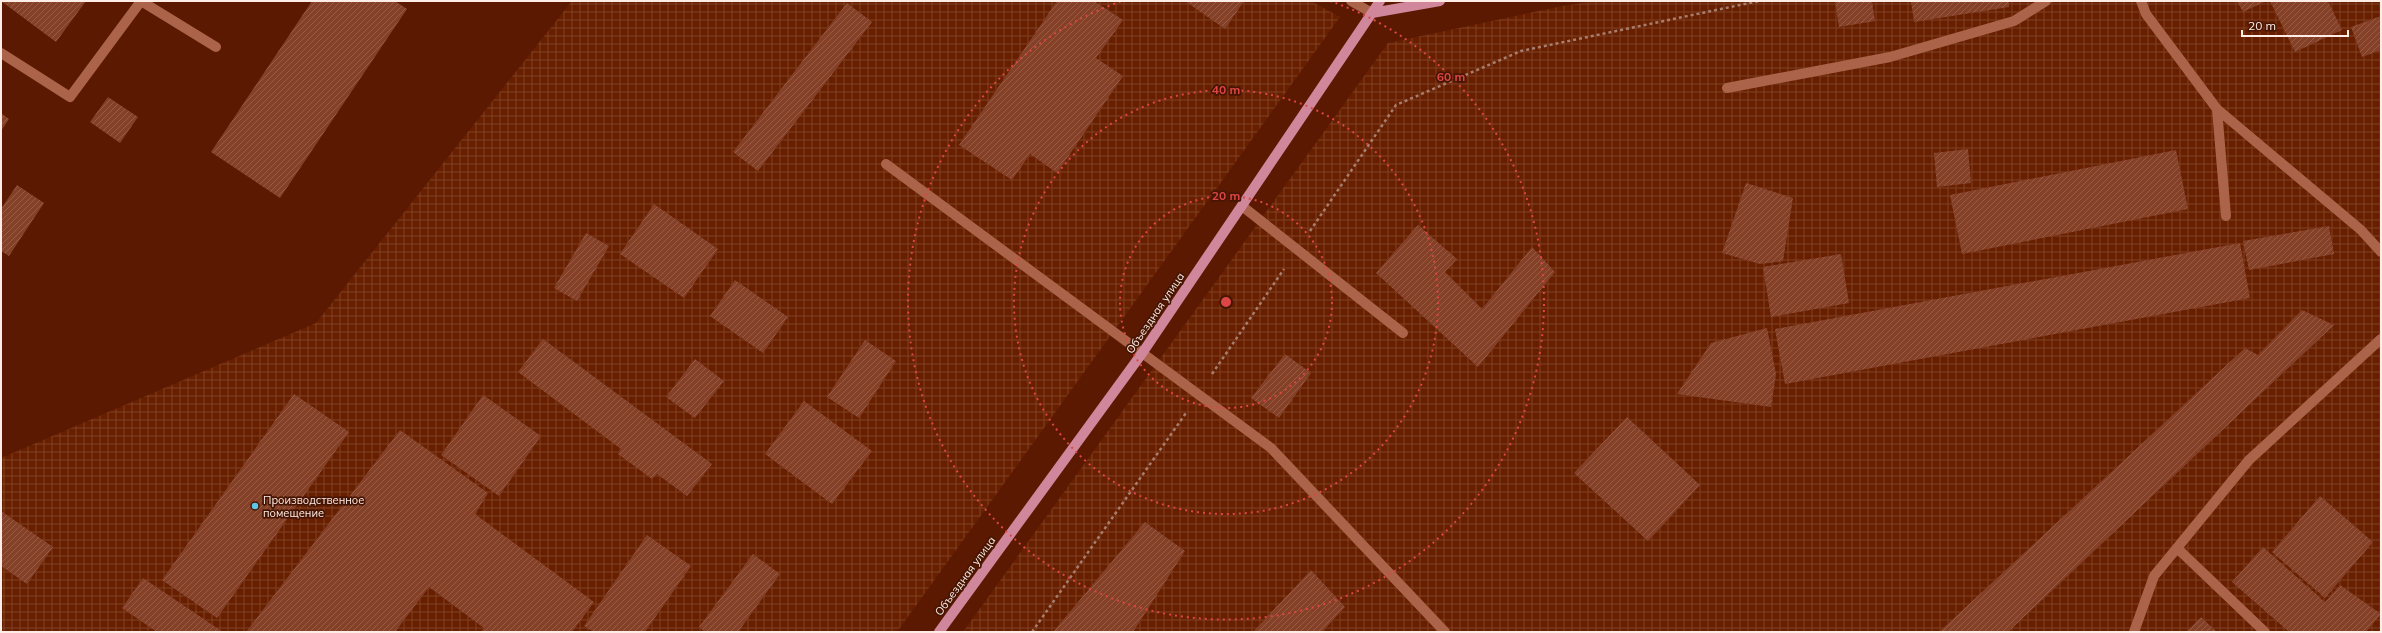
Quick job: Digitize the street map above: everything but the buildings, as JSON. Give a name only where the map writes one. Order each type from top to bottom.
[{"type":"main road","name":"Объездная улица","points":[[939,632],[1143,352],[1380,1]]},
{"type":"main road","points":[[1372,13],[1440,1]]},
{"type":"street","points":[[1,53],[70,97],[141,1],[216,47]]},
{"type":"street","points":[[1351,1],[1372,13]]},
{"type":"street","points":[[1727,88],[1890,57],[2014,21],[2046,1]]},
{"type":"street","points":[[2141,1],[2146,14],[2217,109],[2361,230],[2381,252]]},
{"type":"street","points":[[2217,109],[2226,216]]},
{"type":"street","points":[[886,164],[1143,352],[1271,448],[1445,632]]},
{"type":"street","points":[[1242,206],[1403,333]]},
{"type":"street","points":[[2134,632],[2154,576],[2249,460],[2381,339]]},
{"type":"street","points":[[2176,548],[2265,632]]},
{"type":"path","points":[[1032,632],[1199,394],[1396,104],[1521,51],[1759,1]]},
{"type":"shaded area","points":[[572,1],[1311,1],[1340,17],[897,632],[1,632],[1,458],[316,323]]},
{"type":"shaded area","points":[[1597,1],[2381,1],[2381,632],[963,632],[1388,43],[1562,6]]},
{"type":"place","name":"Производственное помещение","points":[[255,506]]}]
